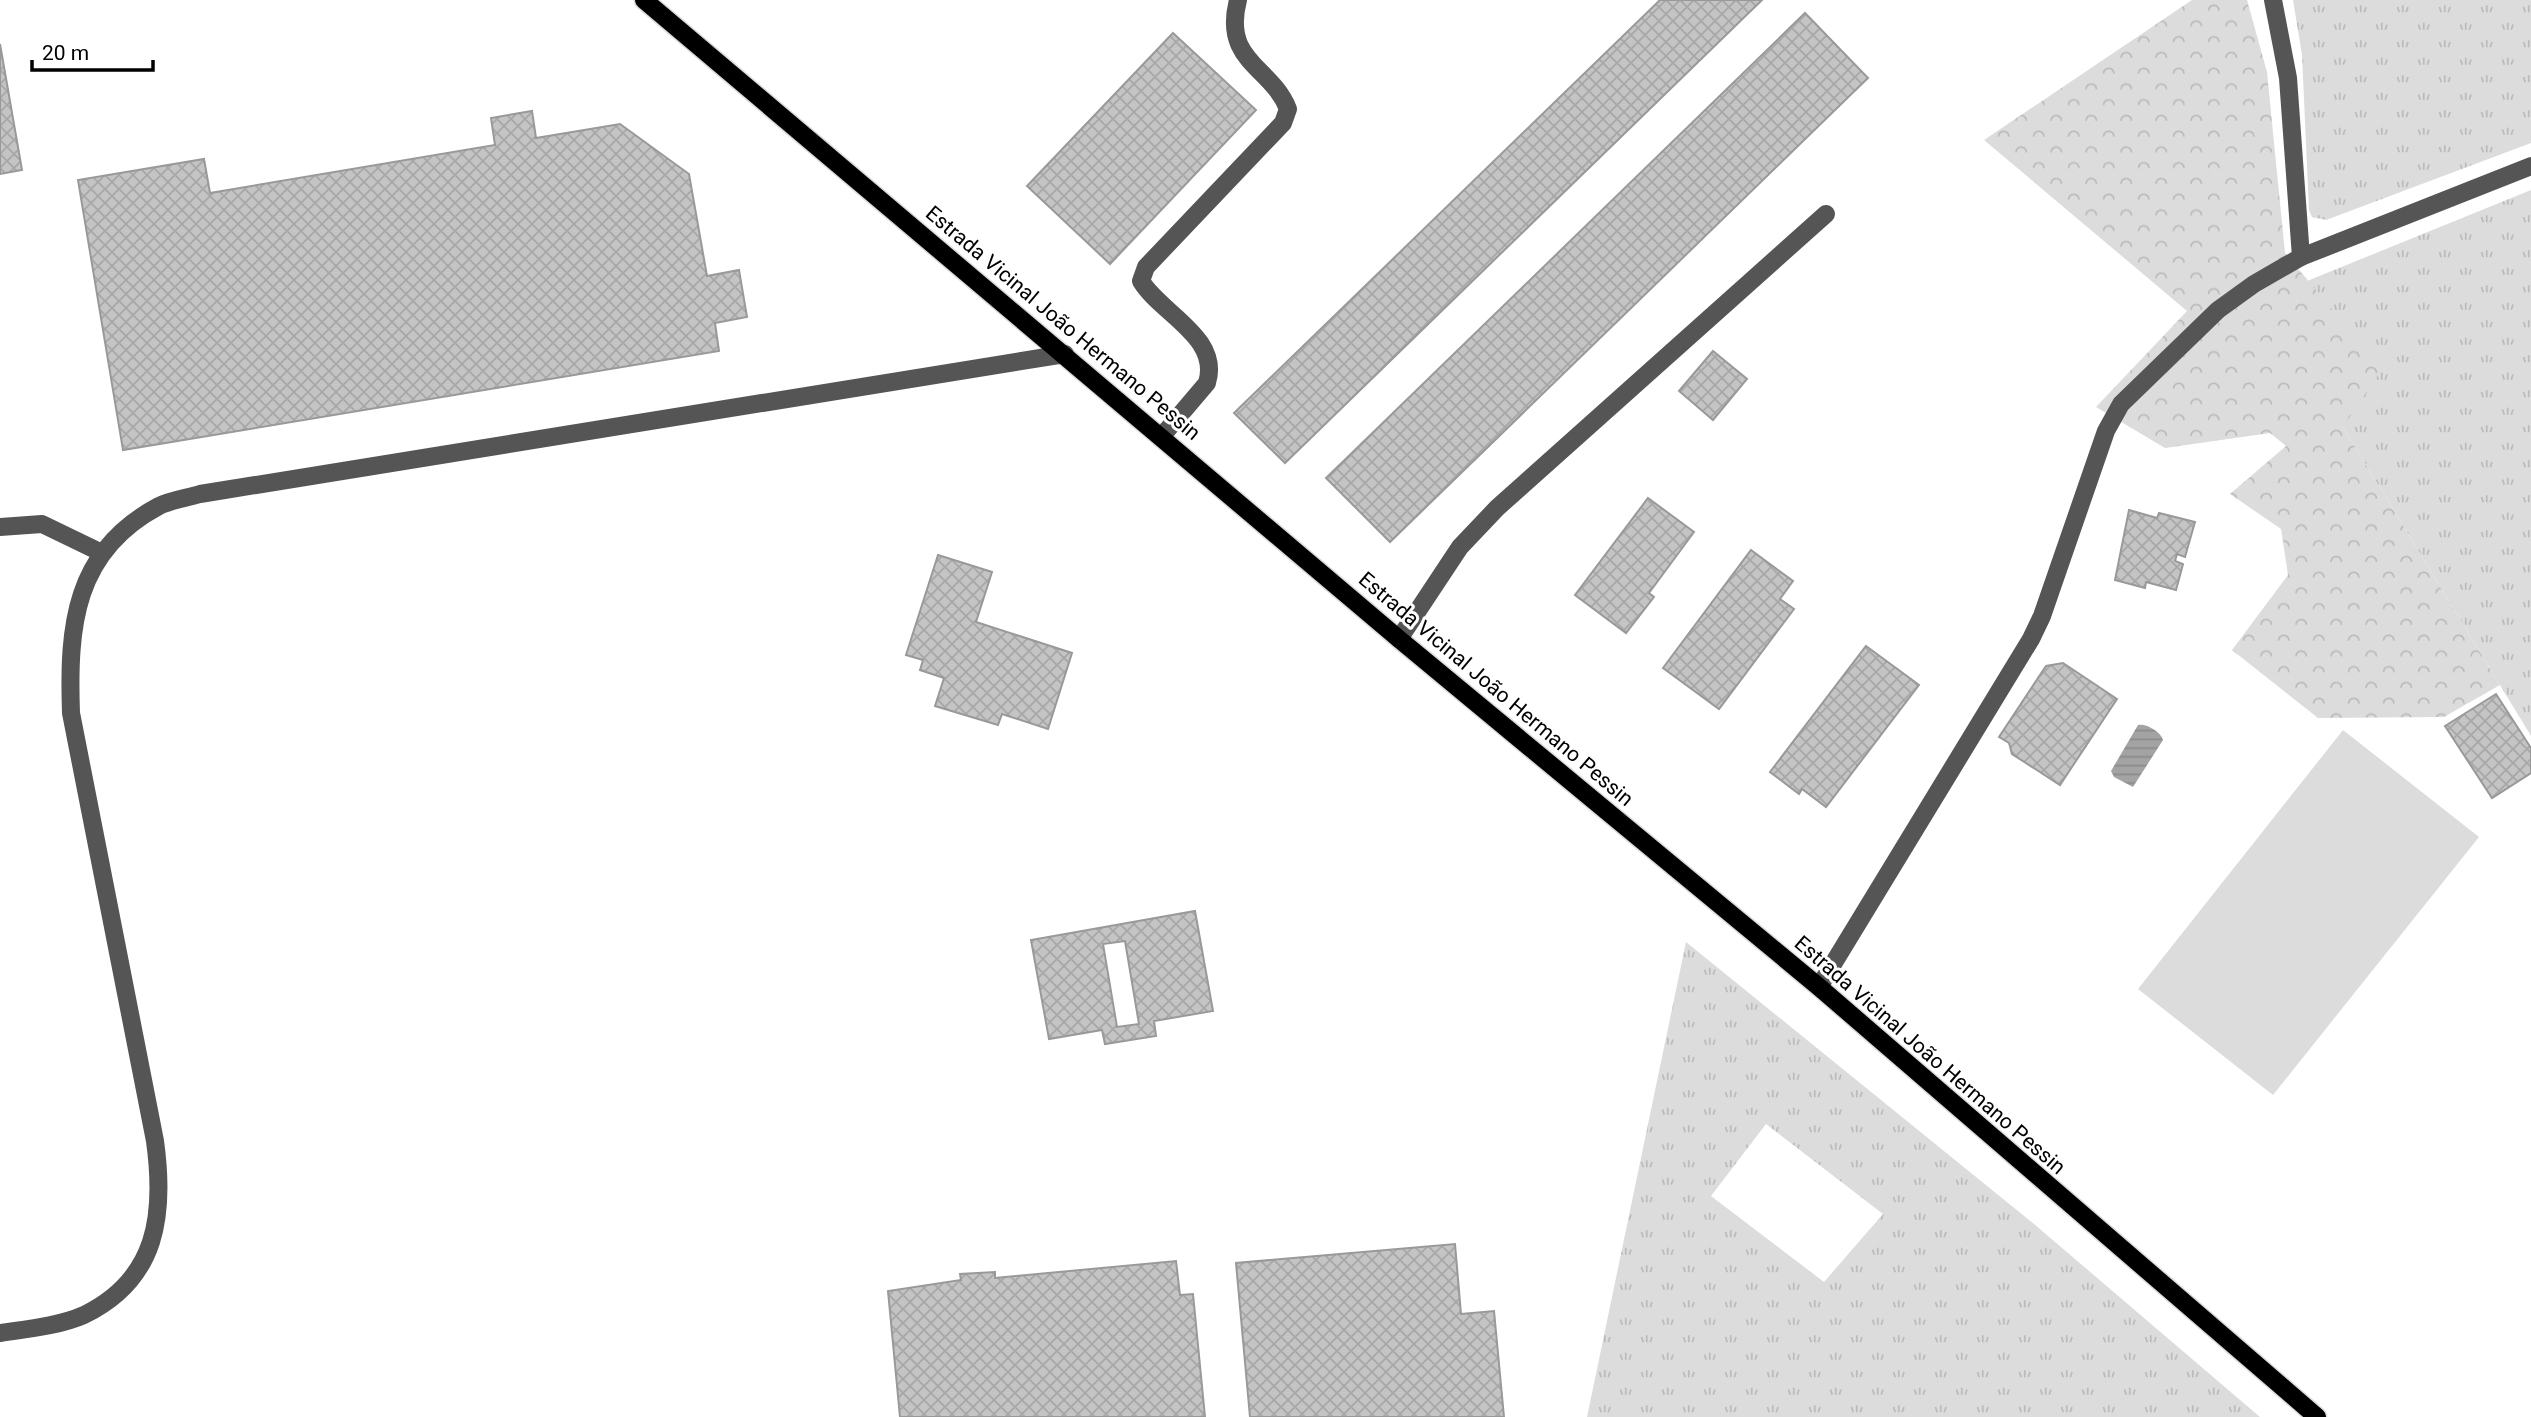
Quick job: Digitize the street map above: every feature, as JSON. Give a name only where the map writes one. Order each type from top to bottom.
[{"type":"main road","name":"Estrada Vicinal João Hermano Pessin","points":[[644,0],[1399,639],[1819,988],[2317,1417]]},
{"type":"street","points":[[1162,436],[1207,383],[1208,361],[1197,338],[1148,293],[1141,281],[1146,267],[1283,123],[1288,110],[1282,96],[1248,62],[1243,52],[1235,24],[1238,0]]},
{"type":"street","points":[[2273,0],[2288,78],[2301,257]]},
{"type":"street","points":[[1819,988],[2031,639],[2042,616],[2097,451],[2121,404],[2218,310],[2254,284],[2301,257],[2531,166]]},
{"type":"street","points":[[1399,639],[1460,547],[1497,508],[1826,214]]},
{"type":"street","points":[[0,1333],[83,1315],[108,1300],[128,1283],[143,1262],[158,1218],[161,1192],[155,1141],[71,713],[69,667],[73,618],[102,553],[127,526],[161,505],[200,494],[1065,354]]},
{"type":"street","points":[[0,527],[42,524],[102,553]]},
{"type":"green space","points":[[2192,0],[2247,0],[2267,72],[2285,253],[2382,369],[2343,427],[2500,685],[2444,717],[2318,718],[2232,650],[2288,575],[2281,529],[2230,494],[2286,446],[2270,433],[2165,448],[2096,407],[2187,311],[1984,140]]},
{"type":"green space","points":[[2293,0],[2531,0],[2531,143],[2326,220],[2312,217],[2309,210],[2302,55]]},
{"type":"green space","points":[[2531,190],[2531,736],[2343,427],[2243,311],[2312,279]]},
{"type":"green space","points":[[2343,730],[2479,837],[2273,1095],[2138,989]]},
{"type":"green space","points":[[1686,942],[2034,1224],[2260,1417],[1587,1417]],"holes":[[[1766,1124],[1883,1214],[1824,1282],[1711,1196]]]},
{"type":"shaded area","points":[[2138,725],[2153,729],[2163,740],[2133,787],[2114,777],[2111,771]]},
{"type":"building","points":[[1660,0],[1762,0],[1285,463],[1234,413]]},
{"type":"building","points":[[1805,13],[1868,78],[1390,542],[1326,478]]},
{"type":"building","points":[[1173,33],[1256,110],[1110,264],[1027,186]]},
{"type":"building","points":[[0,44],[22,170],[0,174]]},
{"type":"building","points":[[532,111],[536,138],[620,124],[689,174],[707,276],[739,270],[747,317],[715,323],[719,351],[123,450],[78,180],[204,159],[210,193],[495,145],[491,118]]},
{"type":"building","points":[[1713,351],[1747,379],[1713,420],[1679,391]]},
{"type":"building","points":[[1648,498],[1694,532],[1649,593],[1654,597],[1626,633],[1575,595]]},
{"type":"building","points":[[2129,510],[2157,518],[2159,513],[2195,522],[2185,557],[2177,554],[2175,561],[2183,564],[2176,590],[2146,582],[2145,588],[2115,580]]},
{"type":"building","points":[[1751,550],[1793,581],[1780,599],[1794,609],[1719,709],[1663,668]]},
{"type":"building","points":[[938,555],[992,572],[976,622],[1072,653],[1048,729],[1002,714],[998,725],[935,706],[944,678],[920,670],[923,660],[906,655]]},
{"type":"building","points":[[1866,646],[1919,685],[1826,807],[1802,789],[1799,794],[1770,772]]},
{"type":"building","points":[[2063,663],[2117,699],[2060,785],[2012,754],[2009,743],[1999,737],[2046,666]]},
{"type":"building","points":[[2496,694],[2531,748],[2531,773],[2492,798],[2445,726]]},
{"type":"building","points":[[1195,911],[1213,1011],[1154,1021],[1156,1036],[1105,1044],[1102,1030],[1049,1039],[1031,940]],"holes":[[[1125,941],[1139,1024],[1117,1027],[1103,944]]]},
{"type":"building","points":[[1455,1244],[1461,1314],[1494,1311],[1504,1417],[1250,1417],[1236,1263]]},
{"type":"building","points":[[1176,1261],[1180,1295],[1193,1294],[1205,1417],[900,1417],[888,1291],[961,1280],[960,1274],[995,1272],[995,1278]]}]
